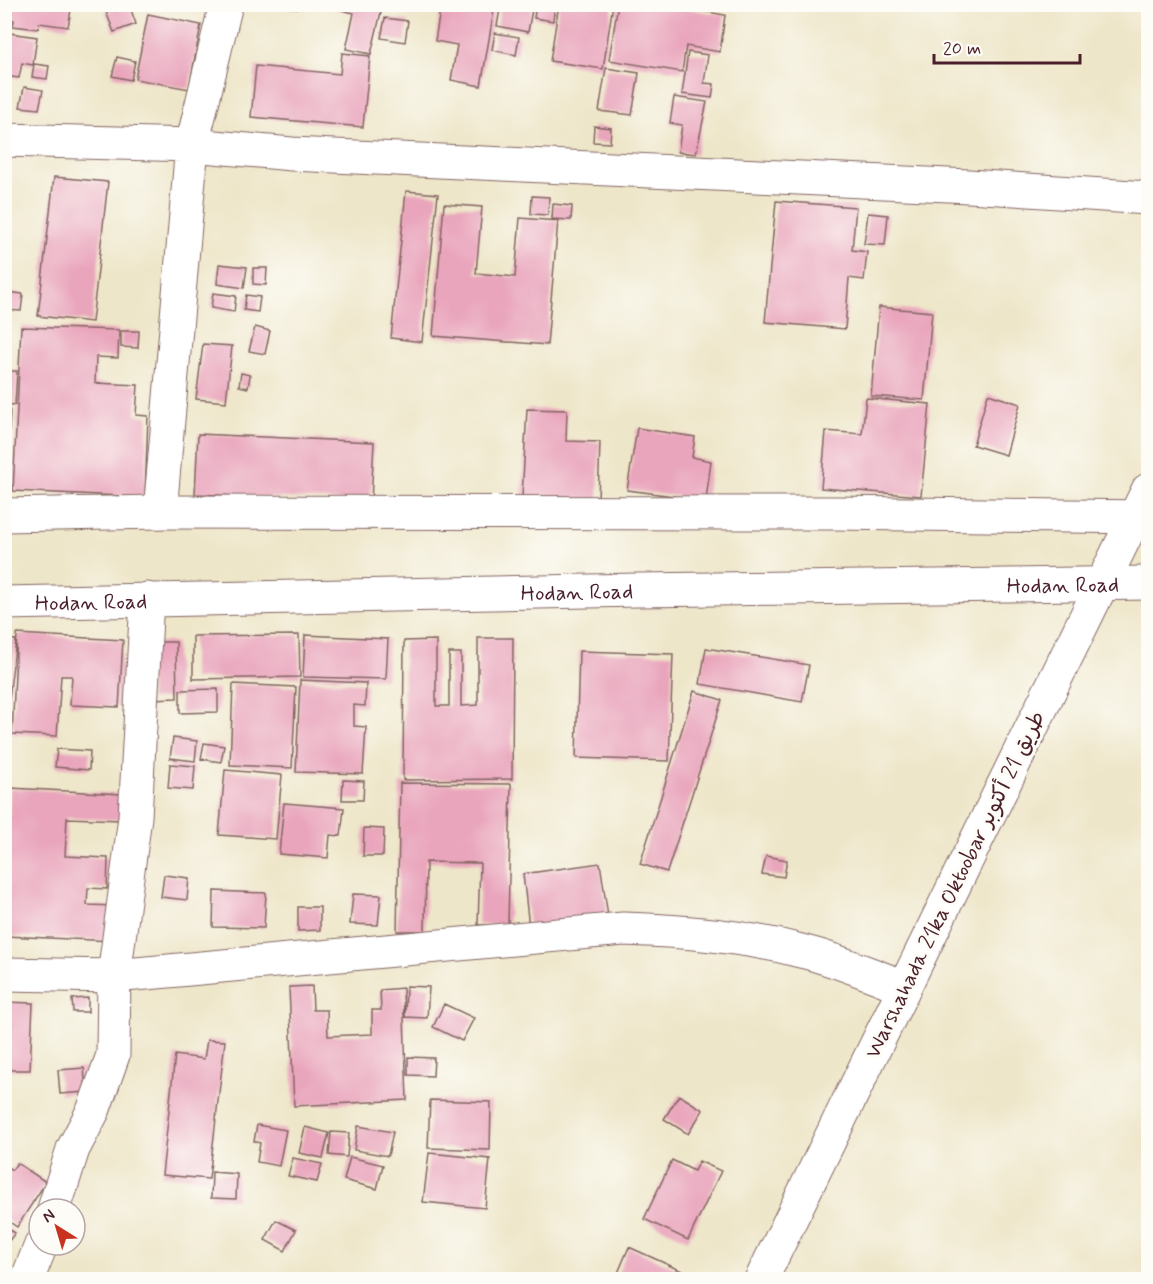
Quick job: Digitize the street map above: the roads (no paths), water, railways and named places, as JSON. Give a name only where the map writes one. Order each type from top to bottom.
[{"type":"street","points":[[160,512],[192,145],[226,4]]},
{"type":"street","points":[[4,140],[192,145],[292,154],[969,186],[1149,198]]},
{"type":"street","points":[[4,515],[160,512],[834,513],[1144,508]]},
{"type":"street","name":"Warshahada 21ka Oktoobar طريق 21 أكتوبر","points":[[761,1280],[1102,583],[1144,508]]},
{"type":"street","name":"Hodan Road","points":[[4,603],[1149,583]]},
{"type":"street","points":[[58,1197],[73,1149],[93,1111],[113,1055],[114,976],[135,817],[147,600]]},
{"type":"street","points":[[4,975],[114,976],[623,928],[705,932],[751,939],[807,952],[904,987]]},
{"type":"street","points":[[27,1280],[36,1257]]}]
